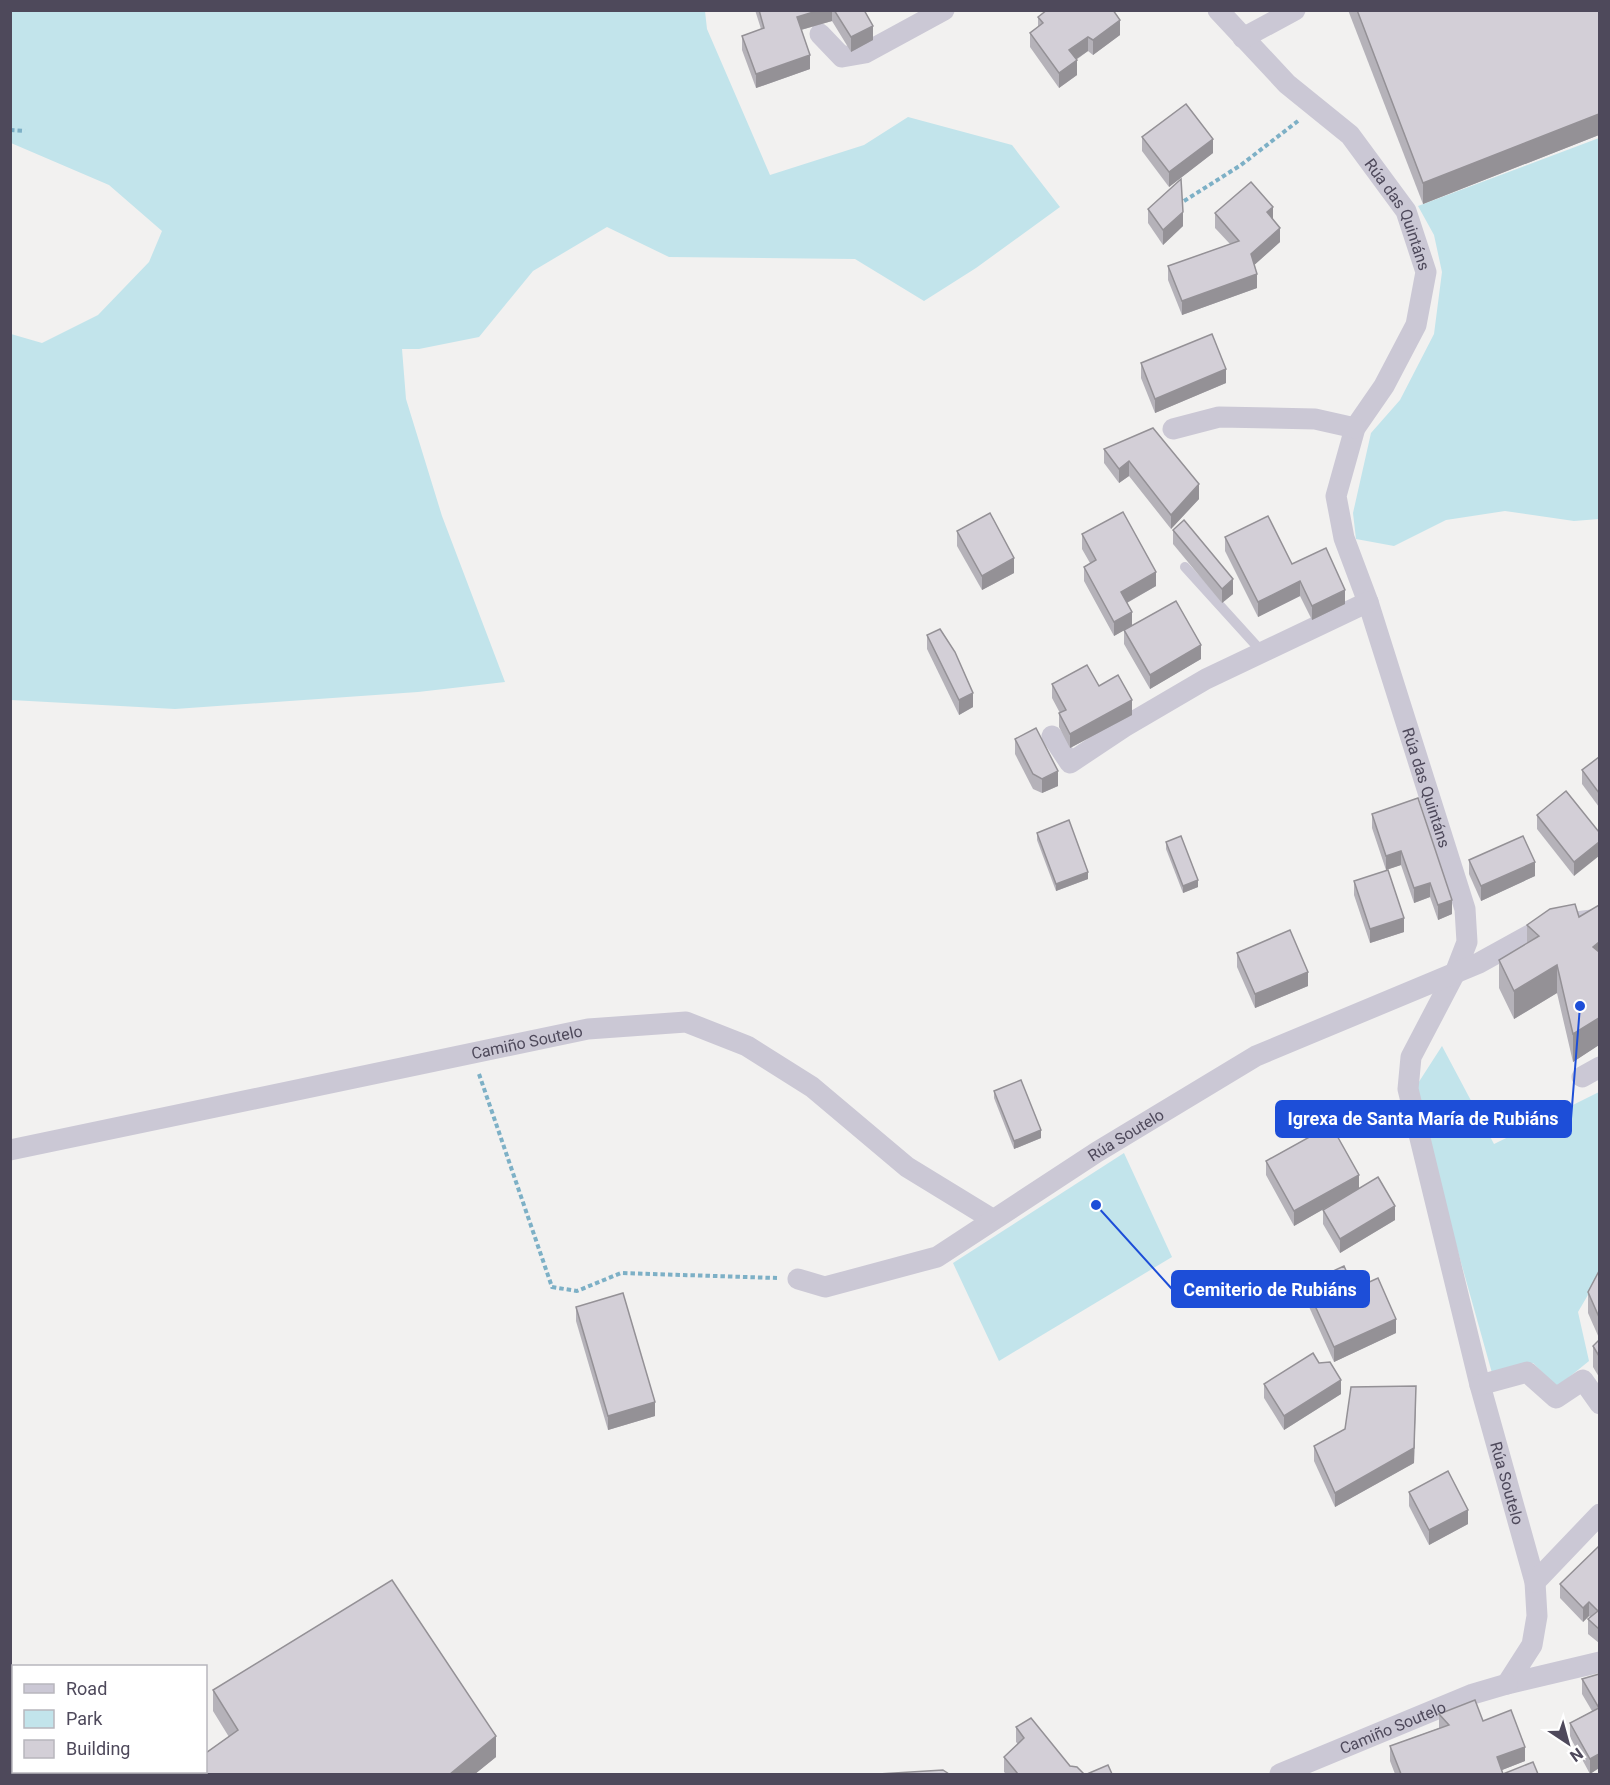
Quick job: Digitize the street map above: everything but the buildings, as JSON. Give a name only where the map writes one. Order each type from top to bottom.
[{"type":"street","points":[[820,34],[842,57],[866,53],[944,10]]},
{"type":"street","name":"Rúa das Quintáns","points":[[1218,10],[1287,84],[1350,135],[1406,211],[1426,272],[1416,325],[1384,386],[1355,428],[1336,496],[1344,538],[1368,603],[1465,909],[1467,942],[1455,973]]},
{"type":"street","points":[[1243,38],[1295,10]]},
{"type":"street","points":[[1173,429],[1219,417],[1315,419],[1355,428]]},
{"type":"street","points":[[1052,736],[1070,763],[1124,727],[1206,679],[1368,603]]},
{"type":"street","name":"Rúa Soutelo","points":[[798,1279],[825,1287],[937,1257],[992,1219],[1256,1056],[1479,963],[1537,931],[1560,924],[1599,919]]},
{"type":"street","name":"Rúa Soutelo","points":[[1455,973],[1411,1057],[1408,1089],[1480,1385],[1535,1582],[1537,1616],[1532,1645],[1507,1684]]},
{"type":"street","name":"Camiño Soutelo","points":[[10,1150],[473,1055],[588,1029],[686,1022],[747,1046],[812,1087],[907,1167],[992,1219]]},
{"type":"street","points":[[1480,1385],[1527,1372],[1556,1398],[1583,1380],[1599,1404]]},
{"type":"street","points":[[1535,1582],[1599,1514]]},
{"type":"street","points":[[1507,1684],[1599,1662]]},
{"type":"street","name":"Camiño Soutelo","points":[[1280,1774],[1473,1694],[1507,1684]]},
{"type":"lane","points":[[1185,567],[1263,653]]},
{"type":"path","points":[[1184,201],[1278,138],[1312,105]]},
{"type":"path","points":[[10,130],[25,131]]},
{"type":"path","points":[[473,1055],[488,1106],[552,1287],[577,1292],[621,1273],[798,1279]]},
{"type":"green space","points":[[11,10],[705,11],[707,29],[770,175],[864,145],[908,117],[1012,145],[1060,207],[976,268],[924,301],[855,259],[669,257],[607,227],[533,271],[479,337],[419,349],[402,349],[406,399],[442,516],[505,682],[418,692],[175,709],[11,700],[11,334],[42,343],[98,315],[149,262],[162,231],[109,185],[11,143]]},
{"type":"green space","points":[[1599,138],[1599,519],[1574,521],[1505,511],[1446,520],[1394,546],[1356,539],[1353,513],[1371,433],[1400,400],[1434,334],[1442,272],[1434,235],[1418,206]]},
{"type":"green space","points":[[1442,1046],[1494,1144],[1599,1092],[1599,1276],[1578,1312],[1589,1361],[1557,1387],[1533,1363],[1492,1373],[1413,1091]]},
{"type":"green space","points":[[1124,1153],[1172,1257],[999,1361],[953,1263]]},
{"type":"place","name":"Igrexa de Santa María de Rubiáns","points":[[1580,1006]]},
{"type":"place","name":"Cemiterio de Rubiáns","points":[[1096,1205]]}]
